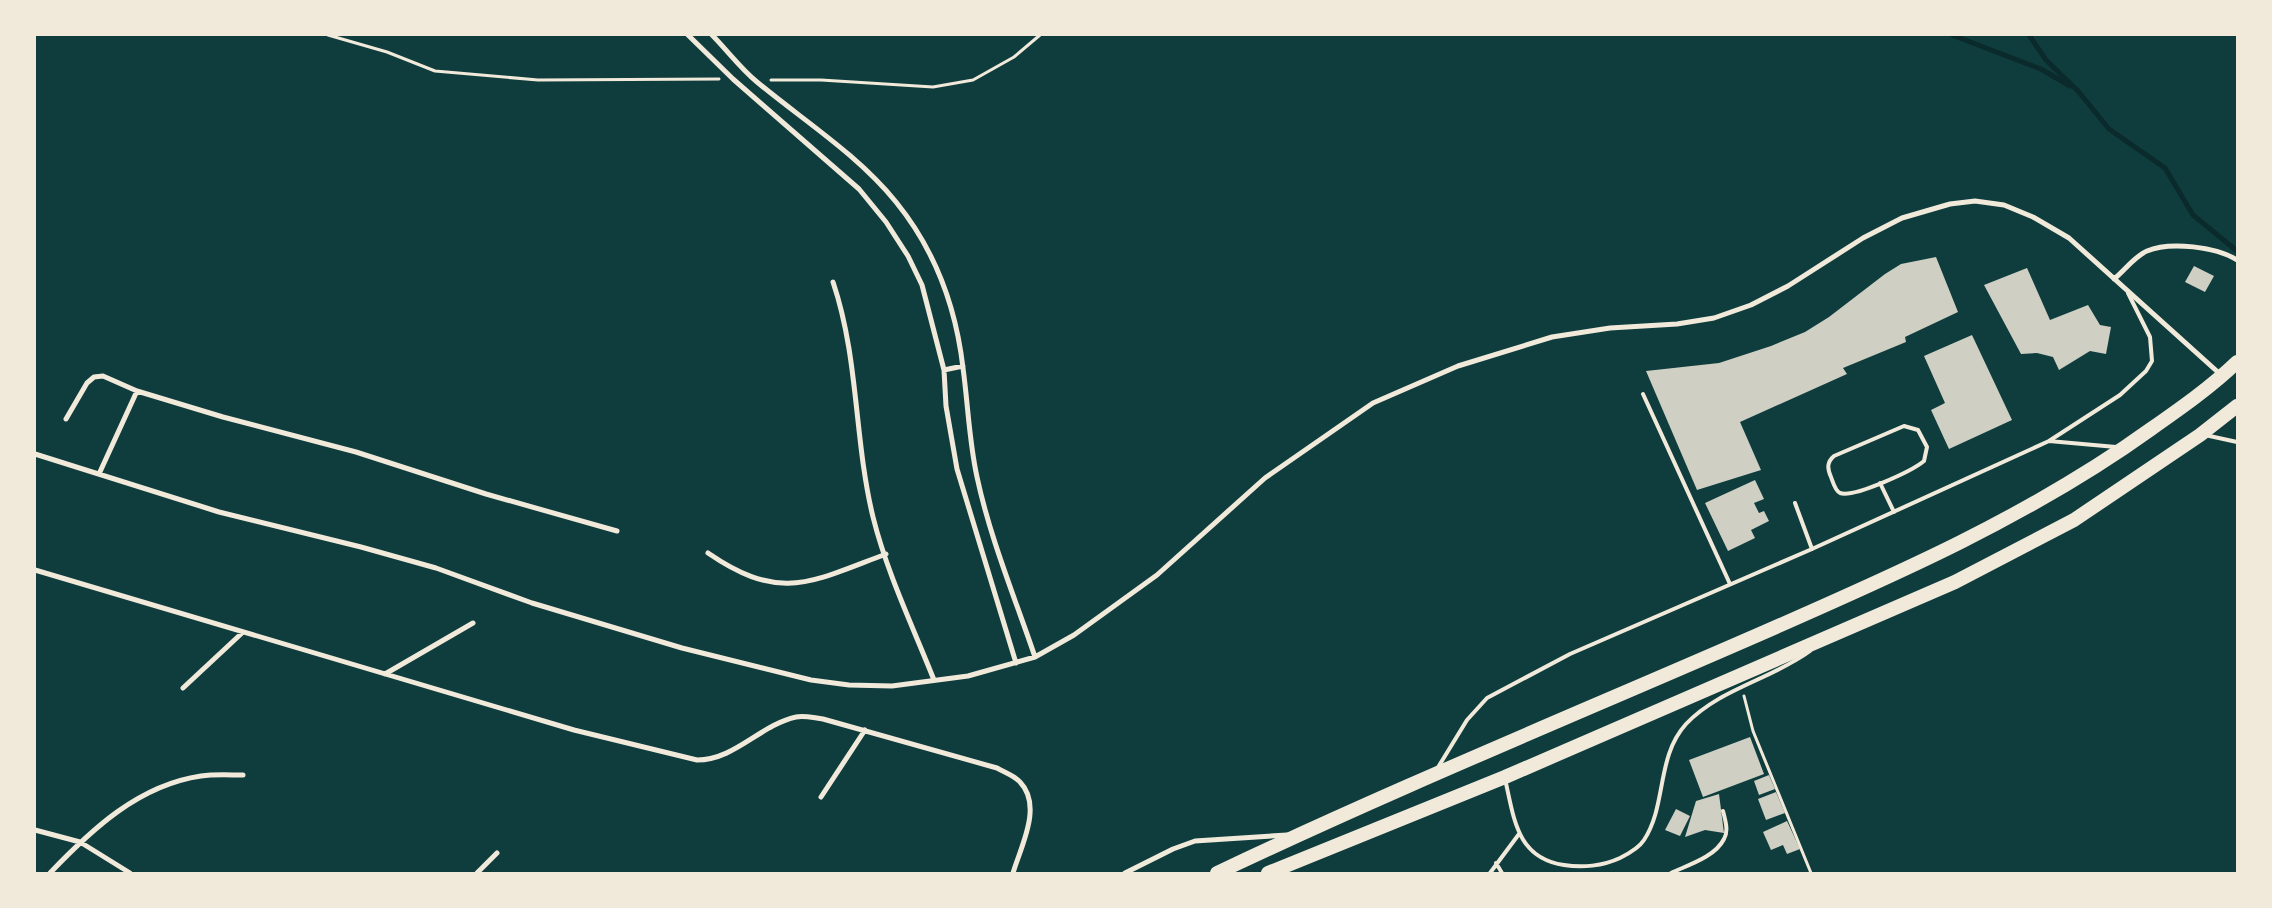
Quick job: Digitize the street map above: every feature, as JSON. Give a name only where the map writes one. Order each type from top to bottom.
[{"type":"highway","points":[[1217,873],[1435,773],[1524,737],[1902,571],[2018,513],[2126,447],[2222,376],[2237,362]]},
{"type":"highway","points":[[1268,873],[1505,777],[1955,582],[2074,520],[2200,434],[2237,406]]},
{"type":"street","points":[[688,35],[733,80],[859,189],[886,222],[922,285],[944,370],[957,469],[1016,663]]},
{"type":"street","points":[[712,35],[755,80],[857,160],[897,203],[920,237],[938,271],[952,309],[963,366],[977,476],[990,524],[1035,657]]},
{"type":"street","points":[[35,454],[219,512],[426,566],[532,603],[682,648],[784,674],[849,686],[892,686],[968,676],[1016,663],[1035,657],[1074,635],[1157,574],[1264,478],[1373,403],[1458,366],[1552,336],[1610,328],[1677,324],[1714,318],[1742,308],[1788,286],[1863,238],[1902,218],[1950,204],[1975,200],[2004,205],[2033,217],[2069,238],[2222,376]]},
{"type":"street","points":[[2114,279],[2146,251],[2181,245],[2227,254],[2237,260]]},
{"type":"street","points":[[832,282],[844,316],[852,358],[860,437],[873,517],[934,680]]},
{"type":"street","points":[[944,370],[963,366]]},
{"type":"street","points":[[66,418],[87,383],[94,378],[103,376],[137,391],[223,418],[356,452],[486,494],[617,531]]},
{"type":"street","points":[[99,474],[137,391]]},
{"type":"street","points":[[708,553],[729,567],[758,579],[784,585],[821,578],[886,554]]},
{"type":"street","points":[[35,570],[574,730],[697,760],[710,760],[723,756],[780,721],[798,716],[823,719],[997,768],[1020,780],[1029,795],[1030,813],[1013,873]]},
{"type":"street","points":[[385,674],[473,623]]},
{"type":"street","points":[[182,688],[242,633]]},
{"type":"street","points":[[821,797],[865,730]]},
{"type":"street","points":[[50,873],[80,842],[137,798],[165,785],[201,775],[243,775]]},
{"type":"street","points":[[35,830],[80,842],[130,873]]},
{"type":"street","points":[[1125,873],[1173,849],[1195,842],[1214,838],[1302,834]]},
{"type":"street","points":[[477,873],[498,853]]},
{"type":"lane","points":[[1435,773],[1467,720],[1487,698],[1503,688],[1570,654],[1812,549],[2049,441],[2120,395],[2146,371],[2152,361],[2150,337],[2128,291]]},
{"type":"lane","points":[[1643,394],[1730,584]]},
{"type":"lane","points":[[1904,426],[1915,428],[1927,447],[1926,458],[1920,464],[1880,483],[1849,494],[1839,493],[1828,470],[1830,459],[1904,426]]},
{"type":"lane","points":[[2200,434],[2237,442]]},
{"type":"lane","points":[[2049,441],[2126,447]]},
{"type":"lane","points":[[1880,483],[1894,512]]},
{"type":"lane","points":[[1795,504],[1812,549]]},
{"type":"lane","points":[[1505,777],[1519,834],[1531,850],[1557,864],[1574,866],[1595,865],[1615,860],[1631,852],[1644,841],[1654,818],[1666,759],[1674,739],[1704,709],[1792,664],[1828,638]]},
{"type":"lane","points":[[1671,873],[1715,850],[1725,838],[1726,826],[1723,811]]},
{"type":"lane","points":[[1490,873],[1519,834]]},
{"type":"lane","points":[[1496,863],[1502,873]]},
{"type":"path","points":[[328,35],[387,52],[435,71],[538,80],[733,80]]},
{"type":"path","points":[[755,80],[822,80],[933,87],[973,80],[1014,57],[1040,35]]},
{"type":"path","points":[[1742,688],[1753,731],[1811,873]]},
{"type":"building","points":[[1936,257],[1958,312],[1905,337],[1906,342],[1843,368],[1847,374],[1740,422],[1761,470],[1697,490],[1646,371],[1719,363],[1771,346],[1805,332],[1829,317],[1901,264]]},
{"type":"building","points":[[2194,266],[2214,276],[2205,292],[2185,282]]},
{"type":"building","points":[[2027,268],[2050,320],[2088,305],[2100,325],[2111,327],[2106,354],[2090,351],[2059,370],[2053,357],[2037,353],[2021,354],[1984,285]]},
{"type":"building","points":[[1972,335],[2012,420],[1949,449],[1931,410],[1945,403],[1924,356]]},
{"type":"building","points":[[1755,480],[1764,499],[1754,503],[1759,513],[1764,511],[1769,521],[1751,530],[1755,538],[1728,551],[1705,503]]},
{"type":"building","points":[[1750,737],[1764,774],[1703,797],[1689,760]]},
{"type":"building","points":[[1769,775],[1775,789],[1759,795],[1754,781]]},
{"type":"building","points":[[1776,792],[1785,813],[1766,820],[1758,799]]},
{"type":"building","points":[[1719,794],[1724,833],[1705,830],[1685,837],[1696,801]]},
{"type":"building","points":[[1676,809],[1690,816],[1680,836],[1665,830]]},
{"type":"building","points":[[1787,821],[1800,849],[1787,854],[1783,845],[1771,850],[1763,832]]},
{"type":"waterway","points":[[1952,35],[2041,69],[2070,86]]},
{"type":"waterway","points":[[2029,35],[2046,60],[2078,91],[2109,129],[2165,168],[2193,215],[2237,251]]}]
